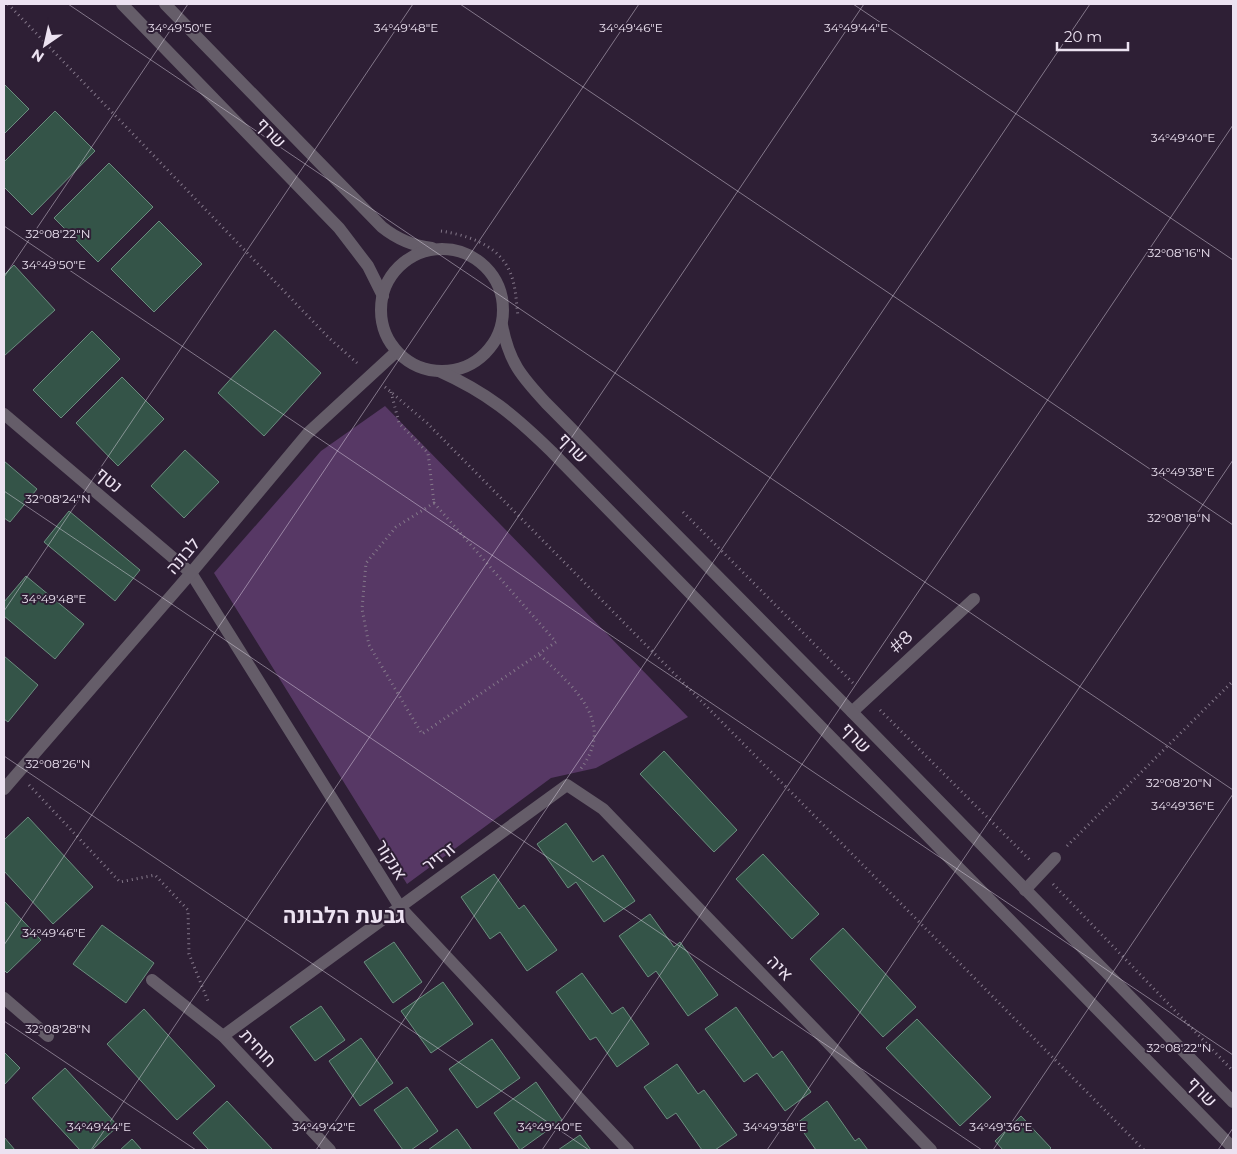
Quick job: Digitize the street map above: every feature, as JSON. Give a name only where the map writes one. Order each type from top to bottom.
[{"type":"street","name":"שרף","points":[[122,4],[339,228],[368,266],[383,296]]},
{"type":"street","name":"שרף","points":[[164,4],[382,227],[407,242],[445,249]]},
{"type":"street","points":[[445,249],[463,252],[479,261],[492,274],[501,290],[504,308],[502,326],[496,341],[485,355],[463,368],[439,371],[413,365],[396,352],[386,336],[381,319],[386,283],[396,268],[410,257],[427,251],[445,249]]},
{"type":"street","name":"שרף","points":[[502,326],[507,351],[519,372],[546,404],[852,712],[1233,1102]]},
{"type":"street","name":"לבונה","points":[[4,789],[191,574],[308,434],[370,374],[396,352]]},
{"type":"street","name":"שרף","points":[[439,371],[472,386],[493,400],[552,452],[1233,1148]]},
{"type":"street","name":"נטף","points":[[4,414],[191,574]]},
{"type":"street","name":"אנקור","points":[[191,574],[400,908],[628,1150]]},
{"type":"street","name":"#8","points":[[852,712],[974,599]]},
{"type":"street","name":"זרזיר","points":[[223,1036],[567,785]]},
{"type":"street","name":"איה","points":[[567,785],[603,809],[931,1150]]},
{"type":"street","points":[[1025,890],[1055,858]]},
{"type":"street","name":"חוחית","points":[[152,980],[223,1036],[330,1150]]},
{"type":"street","points":[[4,998],[48,1036]]},
{"type":"path","points":[[8,4],[329,338],[428,423],[1144,1150]]},
{"type":"path","points":[[432,231],[461,234],[481,242],[499,256],[509,269],[515,289],[519,326]]},
{"type":"path","points":[[391,392],[399,423],[428,453],[434,503],[556,642],[540,655],[422,734],[369,645],[362,609],[366,563],[396,527],[434,503]]},
{"type":"path","points":[[679,508],[1042,872],[1233,1071]]},
{"type":"path","points":[[540,655],[574,688],[594,720],[592,750],[567,785]]},
{"type":"path","points":[[1055,858],[1233,681]]},
{"type":"path","points":[[18,773],[120,882],[155,875],[188,910],[189,954],[223,1036]]},
{"type":"shaded area","points":[[385,406],[688,717],[596,768],[551,778],[407,884],[214,573],[321,451]]},
{"type":"building","points":[[4,84],[29,109],[4,134]]},
{"type":"building","points":[[55,111],[95,151],[32,215],[4,187],[4,162]]},
{"type":"building","points":[[109,163],[153,207],[98,262],[54,218]]},
{"type":"building","points":[[159,221],[202,264],[154,312],[111,269]]},
{"type":"building","points":[[14,265],[55,310],[4,356],[4,275]]},
{"type":"building","points":[[275,330],[321,373],[264,436],[218,393]]},
{"type":"building","points":[[92,331],[120,359],[61,418],[33,390]]},
{"type":"building","points":[[122,377],[164,419],[118,466],[76,423]]},
{"type":"building","points":[[185,450],[219,482],[184,518],[151,486]]},
{"type":"building","points":[[4,461],[37,489],[10,522],[4,518]]},
{"type":"building","points":[[69,511],[140,570],[115,601],[44,542]]},
{"type":"building","points":[[26,576],[84,624],[55,659],[4,616],[4,602]]},
{"type":"building","points":[[4,656],[38,685],[8,722],[4,719]]},
{"type":"building","points":[[664,751],[737,830],[714,852],[640,774]]},
{"type":"building","points":[[28,817],[93,887],[53,924],[4,871],[4,840]]},
{"type":"building","points":[[566,823],[593,862],[603,855],[635,901],[604,922],[576,882],[568,888],[537,844]]},
{"type":"building","points":[[763,854],[819,914],[792,939],[736,879]]},
{"type":"building","points":[[494,874],[519,909],[524,905],[557,950],[527,971],[500,932],[490,939],[461,897]]},
{"type":"building","points":[[4,901],[41,940],[7,973],[4,970]]},
{"type":"building","points":[[650,914],[674,947],[680,942],[718,995],[688,1016],[656,971],[648,977],[619,936]]},
{"type":"building","points":[[102,925],[154,963],[126,1003],[73,964]]},
{"type":"building","points":[[843,928],[916,1007],[883,1037],[810,959]]},
{"type":"building","points":[[394,942],[422,982],[393,1003],[364,962]]},
{"type":"building","points":[[582,973],[612,1014],[623,1007],[649,1044],[617,1067],[596,1037],[590,1040],[556,992]]},
{"type":"building","points":[[443,982],[473,1024],[431,1053],[401,1011]]},
{"type":"building","points":[[321,1006],[345,1040],[315,1061],[290,1027]]},
{"type":"building","points":[[736,1007],[773,1058],[782,1051],[811,1092],[785,1111],[757,1073],[744,1082],[705,1029]]},
{"type":"building","points":[[144,1009],[215,1086],[177,1120],[107,1044]]},
{"type":"building","points":[[917,1019],[991,1097],[960,1126],[886,1048]]},
{"type":"building","points":[[361,1038],[393,1083],[360,1106],[329,1061]]},
{"type":"building","points":[[492,1039],[520,1078],[477,1108],[449,1069]]},
{"type":"building","points":[[4,1052],[20,1068],[4,1085]]},
{"type":"building","points":[[677,1064],[698,1094],[704,1090],[737,1135],[715,1150],[702,1150],[676,1113],[667,1119],[644,1087]]},
{"type":"building","points":[[65,1068],[118,1126],[92,1150],[80,1150],[32,1098]]},
{"type":"building","points":[[536,1082],[562,1120],[520,1150],[494,1113]]},
{"type":"building","points":[[407,1087],[438,1131],[411,1150],[403,1150],[374,1110]]},
{"type":"building","points":[[227,1101],[273,1150],[209,1150],[193,1133]]},
{"type":"building","points":[[827,1101],[855,1141],[859,1138],[868,1150],[816,1150],[797,1123]]},
{"type":"building","points":[[1021,1116],[1051,1148],[1049,1150],[1003,1150],[995,1141]]},
{"type":"building","points":[[457,1129],[472,1150],[428,1150]]},
{"type":"building","points":[[580,1135],[591,1150],[558,1150]]},
{"type":"building","points":[[4,1137],[15,1150],[4,1150]]},
{"type":"building","points":[[132,1139],[142,1150],[120,1150]]},
{"type":"district","name":"גבעת הלבונה","points":[[344,915]]}]
